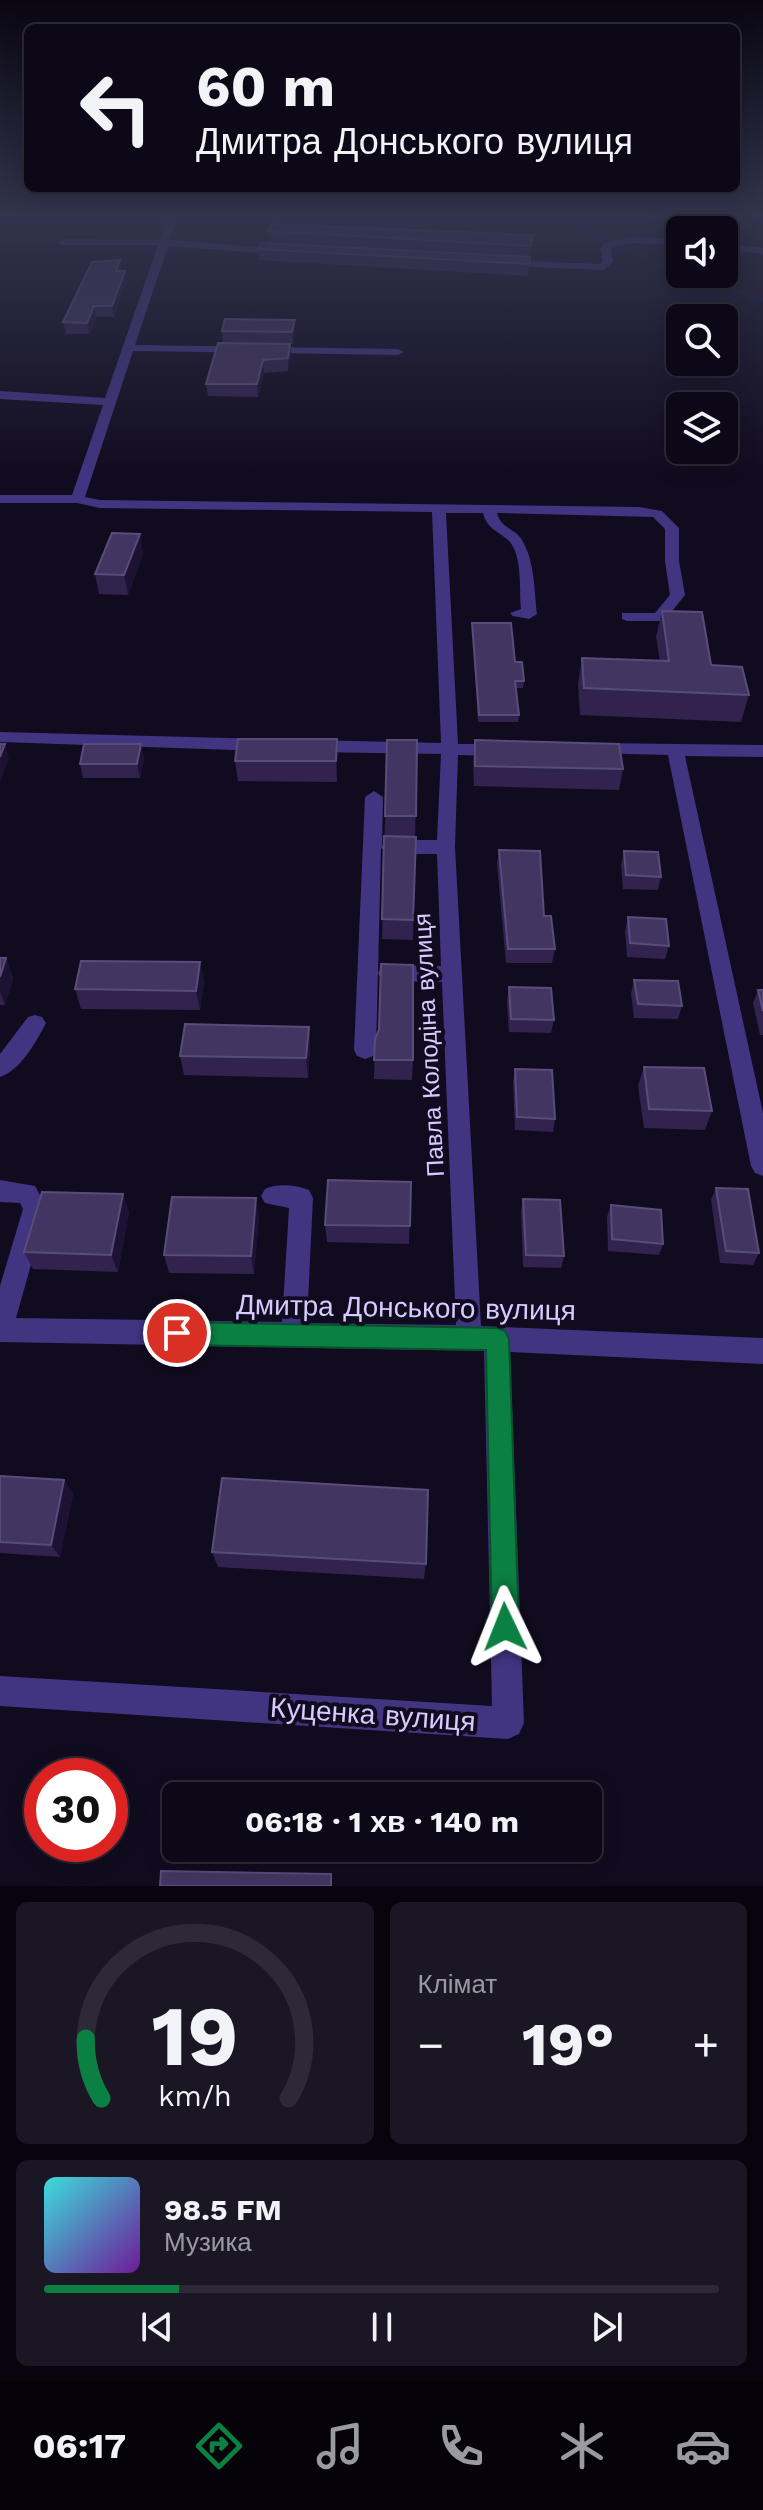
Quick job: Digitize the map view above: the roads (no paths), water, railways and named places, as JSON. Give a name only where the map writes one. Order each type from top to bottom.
[{"type":"street","points":[[77,499],[146,301]]},
{"type":"street","points":[[130,348],[398,352]]},
{"type":"street","points":[[0,395],[112,402]]},
{"type":"street","points":[[0,499],[77,499],[100,504],[489,508],[657,514],[672,528],[672,561],[678,595],[659,618],[627,616]]},
{"type":"street","name":"Павла Колодіна вулиця","points":[[439,508],[450,750],[446,847],[452,974],[483,1339]]},
{"type":"street","points":[[489,508],[490,519],[500,533],[514,538],[524,559],[529,614]]},
{"type":"street","points":[[0,737],[510,750]]},
{"type":"street","points":[[570,749],[763,751]]},
{"type":"street","points":[[675,749],[763,1166]]},
{"type":"street","points":[[365,1050],[374,797]]},
{"type":"street","points":[[373,847],[446,847]]},
{"type":"street","points":[[369,973],[452,974]]},
{"type":"street","points":[[0,1068],[15,1053],[35,1023]]},
{"type":"street","points":[[0,1191],[27,1193],[35,1208],[0,1330]]},
{"type":"street","points":[[273,1196],[301,1198],[294,1335]]},
{"type":"street","name":"Дмитра Донського вулиця","points":[[0,1330],[483,1339],[763,1351]]},
{"type":"street","name":"Куценка вулиця","points":[[0,1691],[508,1723],[483,1339]]}]
